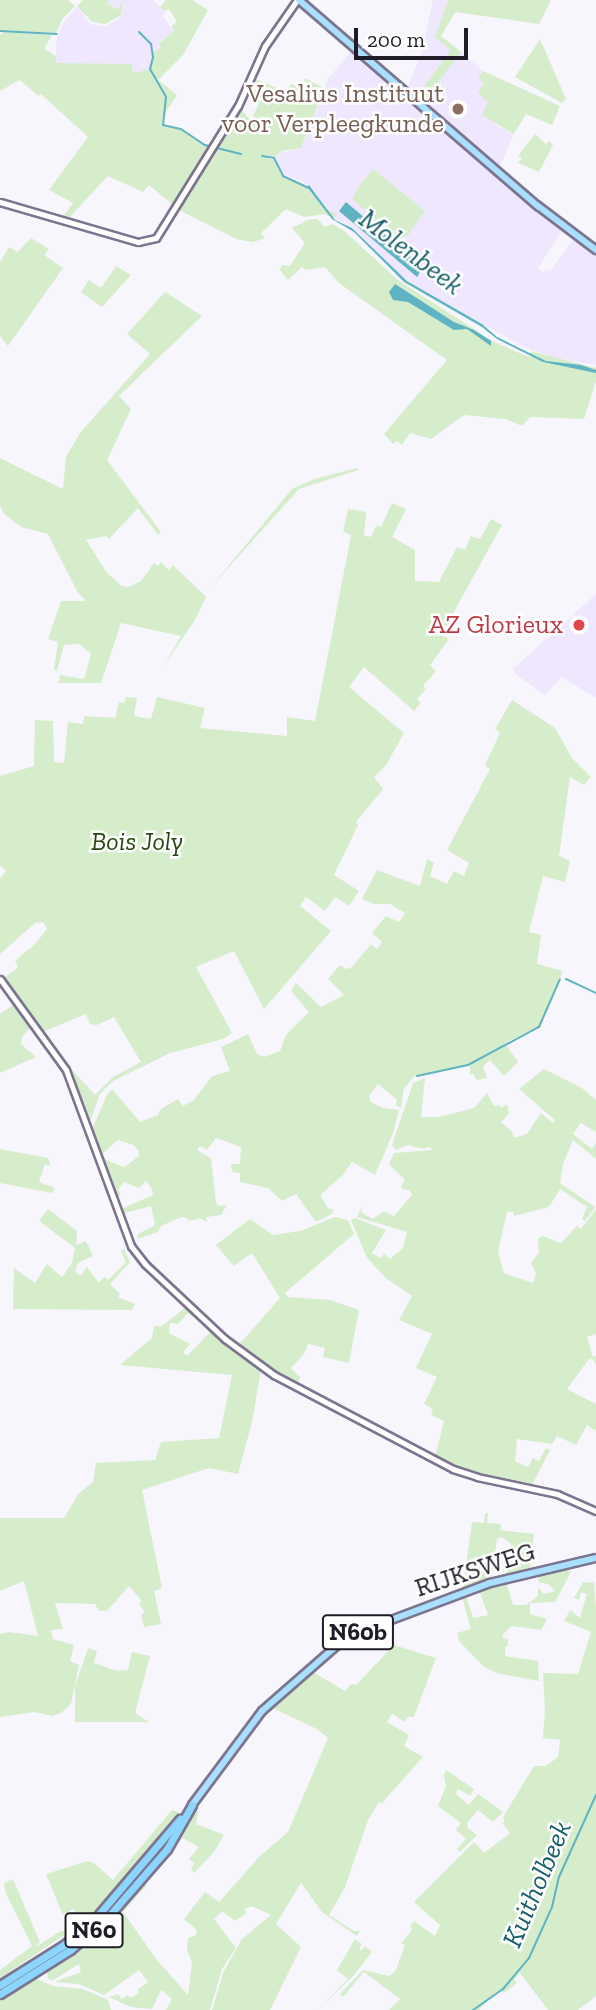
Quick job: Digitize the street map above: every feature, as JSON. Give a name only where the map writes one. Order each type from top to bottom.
[{"type":"highway","name":"RIJKSWEG","points":[[0,1985],[65,1944],[94,1920],[192,1805]]},
{"type":"highway","name":"RIJKSWEG","points":[[0,1994],[70,1950],[107,1918],[167,1849],[192,1805]]},
{"type":"main road","points":[[0,202],[104,233],[148,242],[160,232],[238,106],[265,46],[298,0],[538,206],[596,250]]},
{"type":"main road","points":[[0,979],[66,1070],[131,1246],[216,1331],[274,1375],[453,1469],[477,1477],[557,1494],[596,1511]]},
{"type":"main road","name":"RIJKSWEG","points":[[192,1805],[262,1711],[341,1641],[490,1583],[596,1558]]},
{"type":"shaded area","points":[[109,0],[153,0],[164,11],[163,17],[174,31],[159,42],[162,48],[153,57],[150,69],[133,73],[132,65],[56,63],[56,42],[62,25],[77,6],[90,24],[105,27],[121,17],[123,2],[118,10],[107,3]]},
{"type":"shaded area","points":[[433,0],[448,0],[435,37],[450,50],[417,97],[407,89],[421,54]]},
{"type":"shaded area","points":[[352,50],[562,231],[538,268],[543,272],[546,269],[550,271],[573,239],[596,254],[596,365],[554,358],[522,346],[414,285],[391,267],[354,228],[336,219],[309,185],[283,174],[278,168],[273,155],[301,148],[328,79]]},
{"type":"shaded area","name":"Vesalius Instituut voor Verpleegkunde","points":[[461,52],[483,71],[479,78],[484,83],[495,125],[514,134],[499,168],[423,103]]},
{"type":"shaded area","name":"AZ Glorieux","points":[[596,594],[596,698],[562,677],[545,695],[514,673],[513,669]]},
{"type":"green space","points":[[0,0],[68,0],[75,6],[63,18],[56,33],[0,30]]},
{"type":"green space","points":[[83,0],[109,0],[107,3],[118,10],[123,0],[121,15],[105,24],[92,22],[77,6]]},
{"type":"green space","points":[[166,0],[192,0],[208,10],[183,55],[158,80],[177,95],[162,118],[163,125],[181,129],[208,146],[174,206],[149,185],[143,192],[108,176],[67,220],[62,218],[73,203],[49,190],[88,137],[41,94],[38,96],[20,80],[0,91],[0,35],[4,32],[52,35],[44,49],[56,56],[56,63],[132,64],[133,73],[150,69],[153,52],[161,48],[159,43],[174,31],[171,26],[177,22],[169,9],[164,11],[160,7]]},
{"type":"green space","points":[[448,0],[551,0],[539,24],[455,12],[441,36],[461,52],[423,103],[417,97],[450,50],[435,37]]},
{"type":"green space","points":[[540,39],[566,99],[562,103],[515,77]]},
{"type":"green space","points":[[483,71],[560,106],[552,125],[526,114],[514,134],[482,115],[488,102],[478,93],[484,83],[478,78]]},
{"type":"green space","points":[[253,78],[287,92],[291,84],[300,88],[305,78],[324,88],[301,148],[282,151],[274,157],[260,156],[274,160],[282,176],[303,184],[324,208],[337,214],[334,219],[325,214],[304,217],[286,209],[261,233],[265,238],[253,242],[236,239],[179,210],[240,108],[257,128],[260,125],[253,116],[261,99],[247,92]]},
{"type":"green space","points":[[535,134],[546,144],[549,141],[553,145],[539,172],[518,163],[522,158],[518,156]]},
{"type":"green space","points":[[373,169],[425,211],[408,235],[399,240],[353,200],[356,190]]},
{"type":"green space","points":[[310,219],[317,219],[325,227],[332,224],[343,230],[398,280],[494,342],[529,357],[531,351],[596,368],[596,381],[584,419],[530,417],[522,426],[506,419],[464,415],[431,439],[410,433],[402,445],[397,441],[393,444],[384,434],[447,360],[339,283],[325,267],[305,270],[302,267],[288,280],[279,269],[283,265],[290,266],[305,243],[292,228]]},
{"type":"green space","points":[[31,238],[49,249],[44,255],[63,268],[8,346],[0,336],[0,262],[9,247],[18,252]]},
{"type":"green space","points":[[116,266],[131,275],[102,307],[81,292],[89,280],[101,288]]},
{"type":"green space","points":[[165,292],[202,316],[119,396],[131,409],[107,460],[161,532],[158,535],[138,508],[109,539],[106,536],[86,540],[107,573],[122,586],[128,587],[141,581],[154,563],[158,566],[161,562],[169,570],[173,565],[206,597],[195,620],[163,667],[181,636],[121,623],[101,683],[59,683],[60,675],[84,679],[91,654],[79,644],[64,645],[57,671],[54,670],[58,642],[48,639],[61,601],[86,601],[78,593],[48,534],[21,527],[4,514],[0,505],[0,458],[63,489],[66,457],[80,433],[150,354],[127,334]]},
{"type":"green space","points":[[357,468],[358,470],[299,489],[211,587],[292,489],[314,479]]},
{"type":"green space","name":"Bois Joly","points":[[392,503],[406,509],[392,537],[415,550],[415,581],[439,582],[457,547],[465,550],[471,536],[480,539],[491,519],[502,525],[441,635],[449,639],[430,665],[436,671],[423,686],[426,689],[417,699],[421,703],[414,711],[364,667],[349,687],[404,733],[386,765],[374,777],[383,789],[356,822],[358,825],[334,875],[359,891],[349,906],[335,897],[325,911],[306,897],[300,906],[331,931],[264,1009],[234,951],[196,967],[232,1033],[223,1039],[170,1053],[113,1081],[100,1094],[91,1119],[85,1120],[68,1070],[57,1053],[95,1095],[113,1077],[141,1062],[114,1017],[97,1025],[90,1024],[86,1014],[43,1032],[3,979],[18,967],[15,961],[35,944],[47,929],[43,922],[35,923],[0,954],[0,878],[6,871],[0,865],[0,776],[34,766],[35,720],[53,721],[54,762],[64,763],[68,722],[83,724],[84,716],[115,718],[119,702],[124,703],[126,697],[137,698],[134,716],[151,719],[157,697],[205,708],[200,728],[287,736],[287,717],[315,721],[351,535],[343,532],[348,509],[366,512],[364,535],[371,537],[376,526],[381,527]]},
{"type":"green space","points":[[512,700],[555,728],[572,758],[591,777],[584,785],[570,777],[559,856],[570,861],[565,882],[543,876],[529,932],[541,935],[537,964],[563,971],[539,1026],[505,1043],[518,1062],[504,1076],[490,1060],[483,1066],[487,1078],[476,1080],[474,1074],[470,1075],[470,1064],[415,1076],[404,1088],[401,1108],[396,1105],[397,1100],[378,1084],[369,1096],[371,1102],[383,1108],[399,1110],[393,1133],[375,1175],[352,1162],[342,1176],[320,1195],[328,1208],[334,1210],[332,1214],[316,1222],[296,1194],[282,1201],[268,1188],[240,1182],[240,1173],[232,1172],[231,1164],[240,1164],[241,1147],[216,1138],[207,1150],[200,1146],[197,1150],[211,1158],[216,1203],[219,1206],[227,1205],[221,1215],[206,1217],[207,1222],[200,1218],[190,1221],[184,1217],[179,1218],[161,1226],[158,1232],[137,1239],[138,1234],[155,1225],[151,1206],[121,1214],[119,1210],[153,1195],[152,1189],[146,1181],[139,1188],[124,1182],[118,1190],[121,1195],[114,1198],[90,1134],[107,1095],[112,1089],[140,1122],[158,1115],[161,1109],[178,1099],[183,1106],[194,1100],[212,1076],[230,1071],[221,1047],[248,1034],[257,1054],[264,1057],[280,1051],[286,1035],[309,1012],[291,991],[296,983],[321,1007],[344,995],[328,979],[340,965],[346,969],[352,967],[371,944],[377,949],[382,942],[372,933],[386,916],[399,922],[405,913],[390,904],[374,904],[362,899],[377,870],[420,886],[427,859],[434,863],[430,876],[447,884],[454,871],[464,876],[469,863],[447,850],[490,769],[485,765],[500,733],[495,729]],"holes":[[[118,1140],[134,1145],[139,1156],[124,1167],[106,1160],[102,1154]]]},
{"type":"green space","points":[[16,1003],[33,1025],[22,1037],[21,1044],[36,1057],[0,1073],[0,1014]]},
{"type":"green space","points":[[544,1069],[582,1088],[596,1100],[596,1132],[581,1123],[573,1134],[592,1149],[596,1143],[596,1159],[573,1140],[563,1164],[560,1183],[595,1207],[585,1221],[582,1219],[587,1207],[560,1189],[549,1207],[514,1216],[513,1212],[507,1212],[498,1252],[504,1273],[533,1283],[536,1273],[531,1263],[539,1253],[538,1239],[542,1236],[561,1243],[577,1226],[581,1229],[596,1209],[596,1334],[587,1337],[593,1357],[596,1356],[596,1365],[592,1358],[589,1359],[567,1389],[596,1404],[596,1431],[587,1425],[576,1445],[557,1436],[552,1444],[517,1439],[515,1461],[528,1467],[533,1458],[539,1461],[546,1448],[550,1450],[532,1485],[476,1474],[435,1457],[444,1421],[431,1415],[433,1409],[424,1404],[437,1377],[416,1368],[432,1334],[399,1320],[412,1296],[387,1279],[367,1258],[351,1220],[355,1218],[386,1230],[372,1253],[377,1256],[381,1258],[384,1254],[390,1259],[403,1248],[407,1232],[357,1217],[364,1203],[361,1212],[373,1219],[384,1211],[394,1216],[412,1195],[409,1190],[402,1189],[405,1180],[389,1164],[394,1153],[432,1150],[430,1147],[423,1149],[408,1145],[396,1150],[392,1145],[413,1083],[425,1078],[421,1117],[439,1117],[474,1108],[487,1093],[494,1106],[499,1105],[501,1108],[507,1104],[509,1113],[501,1122],[512,1132],[514,1138],[527,1134],[541,1113],[553,1123],[555,1120],[519,1089]]},
{"type":"green space","points":[[0,1149],[48,1158],[51,1166],[45,1164],[39,1182],[55,1188],[52,1193],[0,1183]]},
{"type":"green space","points":[[48,1209],[77,1231],[76,1245],[86,1241],[93,1256],[78,1263],[75,1272],[81,1276],[87,1267],[99,1283],[104,1277],[108,1280],[126,1262],[121,1251],[124,1249],[130,1262],[110,1284],[120,1294],[118,1297],[135,1304],[132,1310],[13,1309],[14,1268],[35,1283],[47,1264],[62,1277],[72,1263],[75,1248],[39,1221]]},
{"type":"green space","points":[[335,1217],[348,1220],[354,1234],[285,1293],[288,1297],[330,1300],[359,1310],[349,1363],[323,1357],[325,1348],[308,1344],[304,1354],[291,1368],[300,1377],[298,1385],[237,1347],[280,1298],[252,1253],[234,1266],[216,1245],[250,1219],[273,1235],[300,1231]]},
{"type":"green space","points":[[186,1307],[195,1315],[193,1317],[188,1313],[178,1324],[170,1323],[169,1333],[190,1344],[183,1352],[187,1356],[212,1330],[261,1369],[252,1422],[238,1474],[209,1468],[142,1490],[162,1588],[154,1591],[161,1624],[144,1627],[141,1615],[145,1612],[139,1604],[142,1601],[129,1586],[107,1611],[99,1611],[95,1604],[55,1603],[63,1629],[51,1630],[53,1639],[74,1645],[70,1661],[79,1665],[71,1704],[61,1713],[52,1716],[35,1712],[0,1717],[0,1634],[9,1632],[38,1636],[24,1581],[0,1591],[0,1518],[64,1518],[79,1493],[93,1482],[96,1463],[155,1460],[161,1442],[219,1438],[232,1375],[120,1365],[152,1338],[154,1326],[162,1326]]},
{"type":"green space","points":[[485,1513],[488,1513],[487,1523],[501,1524],[500,1530],[534,1534],[530,1568],[506,1574],[511,1544],[502,1537],[497,1539],[491,1579],[463,1589],[472,1522],[484,1523]]},
{"type":"green space","points":[[565,1568],[571,1572],[555,1602],[530,1603],[530,1614],[547,1619],[541,1630],[512,1626],[503,1634],[503,1638],[508,1639],[505,1656],[538,1661],[539,1681],[496,1673],[483,1666],[459,1641],[457,1633],[471,1629],[462,1597],[466,1595],[473,1618],[488,1615],[479,1590],[506,1582],[513,1605],[526,1605],[538,1596],[538,1587],[544,1594],[555,1591],[548,1584],[538,1582],[539,1575]]},
{"type":"green space","points":[[583,1582],[594,1583],[596,1607],[596,1996],[578,2010],[548,2010],[520,1973],[514,1980],[517,1983],[504,1993],[500,1990],[494,1994],[479,2010],[389,2010],[400,1999],[364,1972],[343,1997],[340,1994],[363,1970],[389,1976],[396,1970],[405,1945],[401,1943],[412,1930],[410,1927],[414,1921],[435,1936],[440,1925],[414,1902],[474,1842],[484,1853],[510,1833],[502,1823],[505,1821],[503,1817],[534,1766],[546,1766],[558,1757],[560,1740],[543,1738],[543,1673],[578,1674],[591,1632],[564,1621],[570,1610],[580,1618],[587,1594],[581,1592],[579,1600],[574,1598]]},
{"type":"green space","points":[[394,1645],[436,1658],[414,1717],[408,1717],[405,1722],[392,1714],[387,1722],[409,1735],[404,1746],[423,1757],[382,1803],[379,1802],[368,1820],[345,1887],[329,1915],[354,1931],[360,1931],[357,1936],[322,1912],[301,1883],[276,1924],[301,1947],[270,2010],[212,2010],[223,1973],[242,1939],[271,1915],[251,1906],[244,1910],[247,1913],[235,1921],[222,1911],[214,1919],[236,1948],[222,1969],[210,2010],[166,2010],[172,1999],[161,1990],[152,2009],[131,2007],[109,1997],[118,1994],[122,1999],[128,1995],[130,1998],[139,1993],[137,1990],[148,1982],[139,1970],[104,1995],[79,1984],[54,1982],[81,1972],[79,1964],[52,1981],[48,1978],[47,1971],[102,1930],[145,1883],[147,1885],[123,1912],[157,1960],[188,1995],[192,1962],[187,1950],[188,1938],[195,1936],[197,1930],[184,1919],[205,1892],[219,1902],[260,1856],[288,1832],[328,1738],[315,1728],[272,1708],[252,1729],[264,1713],[311,1671],[345,1691],[351,1684],[356,1685]]},
{"type":"green space","points":[[88,1648],[97,1651],[94,1663],[117,1671],[128,1670],[132,1652],[150,1656],[135,1713],[149,1722],[75,1722],[75,1686]]},
{"type":"green space","points":[[446,1770],[474,1789],[470,1796],[458,1789],[456,1794],[469,1805],[478,1794],[503,1812],[493,1822],[478,1810],[467,1823],[468,1828],[477,1835],[460,1852],[457,1849],[466,1839],[456,1830],[461,1823],[438,1806],[446,1786]]},
{"type":"green space","points":[[172,1810],[179,1812],[101,1904],[84,1920],[73,1909],[63,1915],[46,1874],[88,1861],[113,1880]]},
{"type":"green space","points":[[193,1812],[198,1812],[196,1824],[224,1835],[214,1852],[194,1873],[191,1870],[194,1863],[189,1859],[199,1847],[182,1838]]},
{"type":"green space","points":[[13,1879],[40,1942],[34,1948],[61,1931],[72,1930],[0,1978],[0,1970],[32,1946],[6,1894],[4,1883]]},
{"type":"green space","points":[[355,1939],[362,1944],[359,1948],[361,1951],[365,1946],[372,1952],[354,1975],[318,2010],[348,1979],[337,1970]]},
{"type":"green space","points":[[35,1978],[53,1986],[83,1989],[108,2000],[111,2010],[0,2010],[0,2000]]},
{"type":"water","points":[[309,185],[335,220],[352,228],[407,281],[482,324],[497,337],[546,361],[581,365],[596,370],[596,373],[543,362],[497,339],[482,327],[404,282],[354,232],[332,219],[307,187]]},
{"type":"water","points":[[346,202],[423,267],[417,277],[339,211]]},
{"type":"water","points":[[395,284],[454,322],[474,330],[491,341],[491,346],[467,329],[454,330],[408,302],[393,300],[389,292]]},
{"type":"waterway","points":[[0,31],[57,34]]},
{"type":"waterway","name":"Molenbeek","points":[[139,32],[151,44],[153,57],[150,69],[166,97],[163,125],[181,129],[205,145],[241,154]]},
{"type":"waterway","name":"Molenbeek","points":[[262,156],[274,158],[283,176],[309,188]]},
{"type":"waterway","points":[[417,1076],[468,1065],[539,1027],[560,979]]},
{"type":"waterway","points":[[566,979],[596,993]]},
{"type":"waterway","name":"Kuitholbeek","points":[[473,2010],[503,1989],[529,1958],[552,1907],[559,1877],[596,1795]]},
{"type":"place","name":"Vesalius Instituut voor Verpleegkunde","points":[[458,109]]},
{"type":"place","name":"AZ Glorieux","points":[[579,625]]}]
